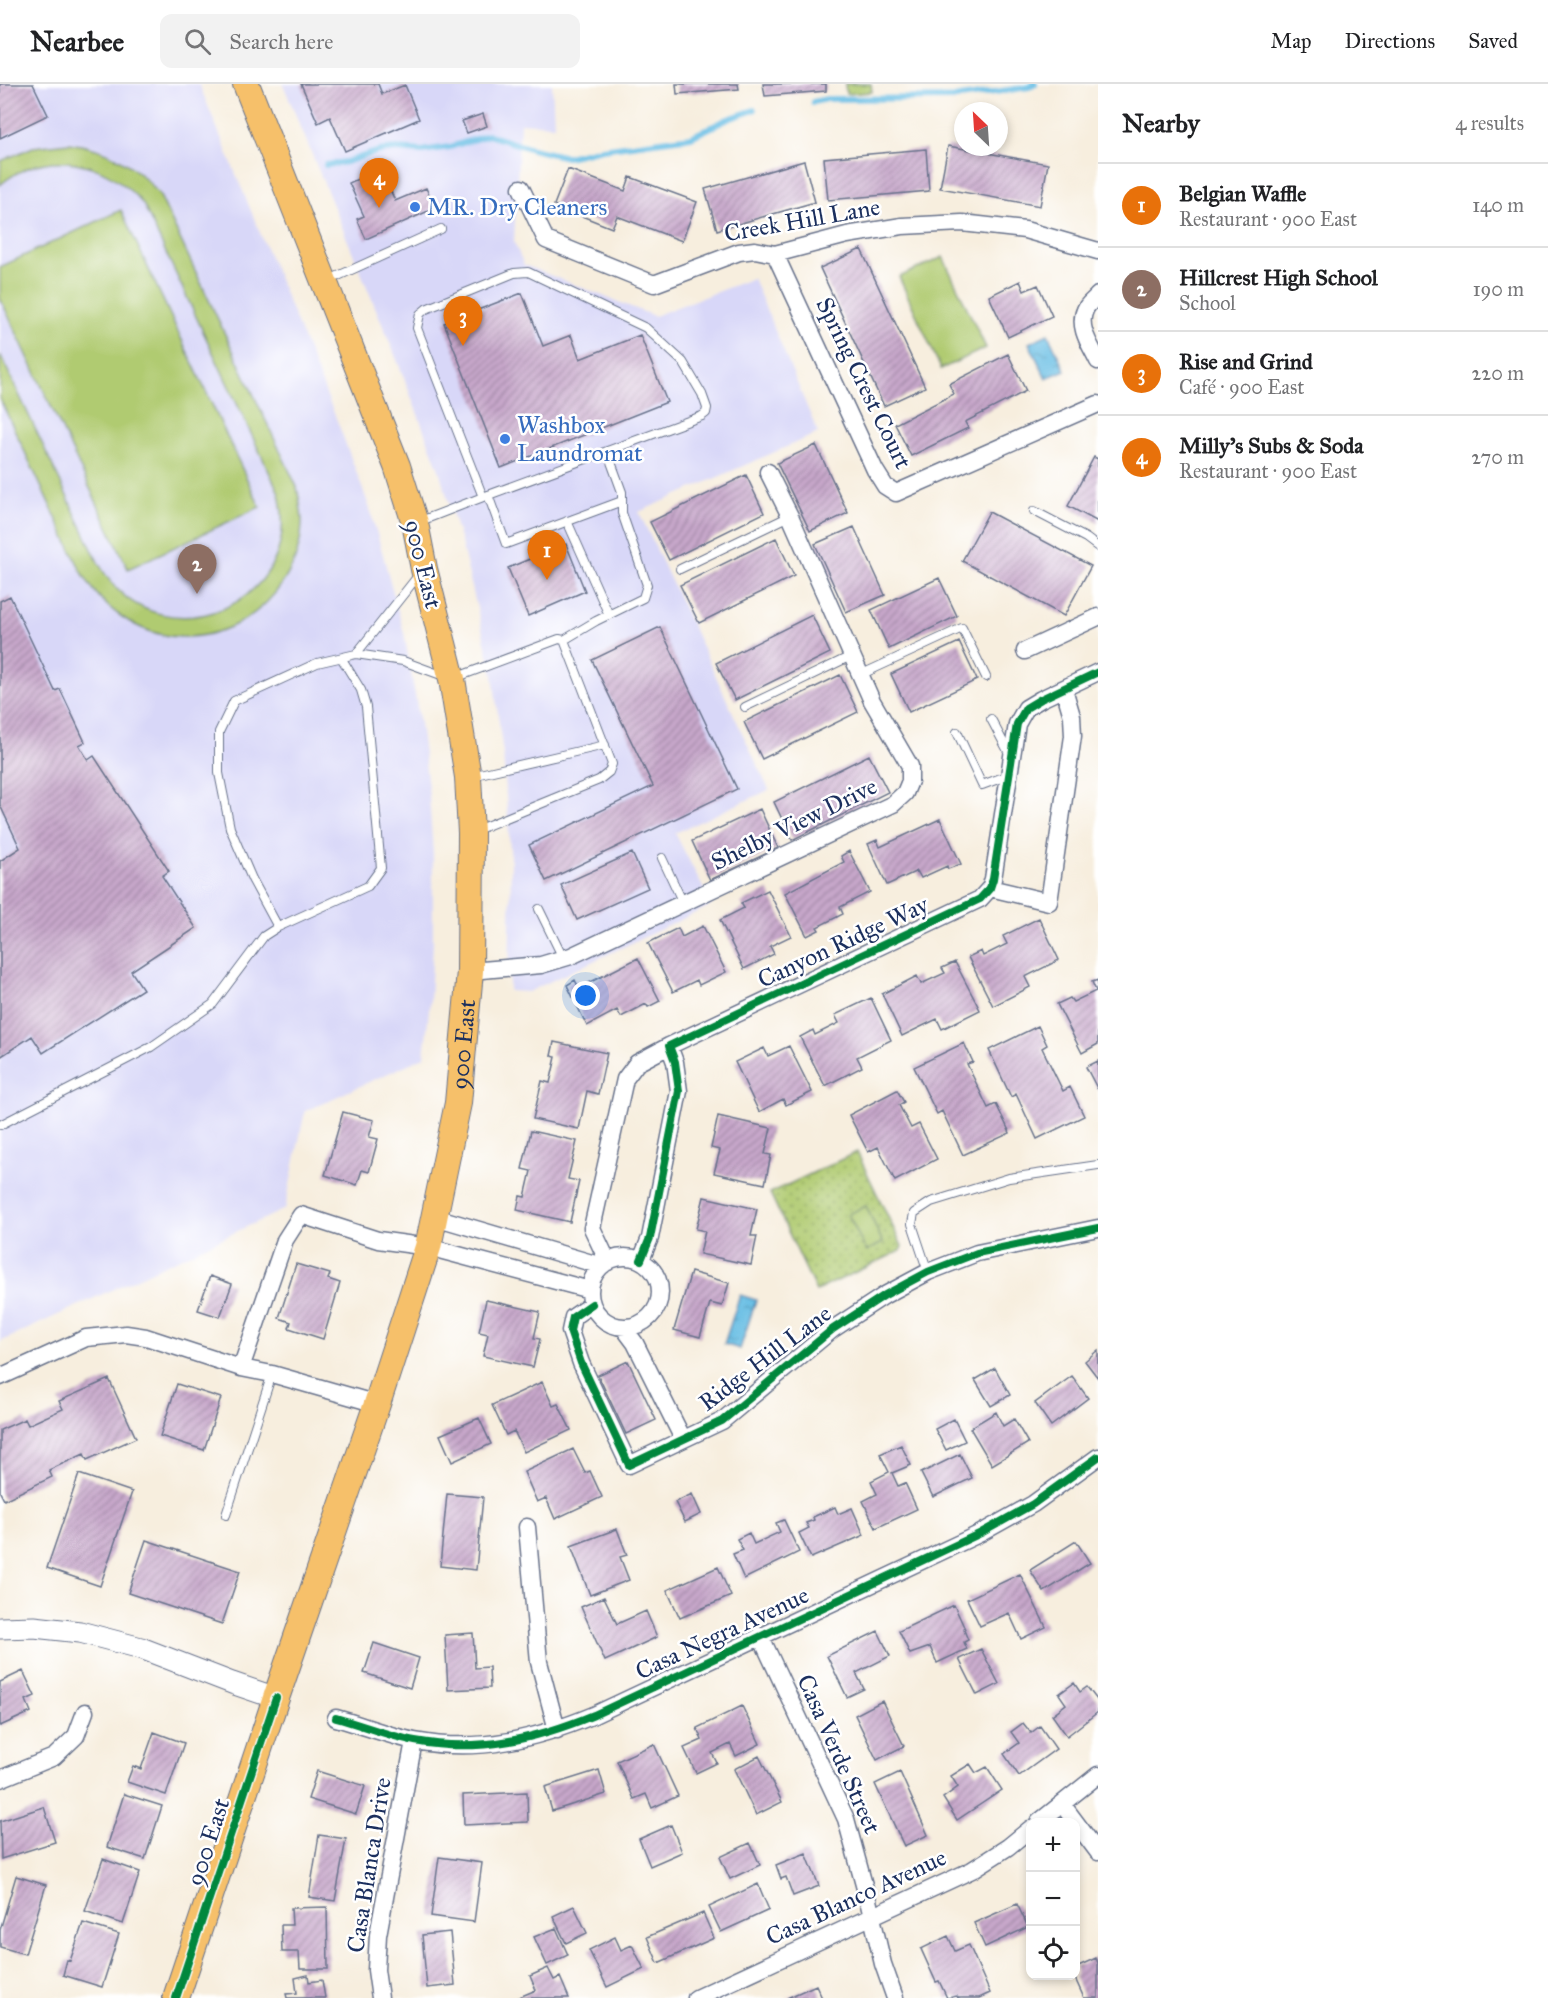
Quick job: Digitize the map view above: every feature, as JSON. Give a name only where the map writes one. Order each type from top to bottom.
[{"type":"main road","name":"900 East","points":[[176,1998],[428,1247],[458,1104],[470,971],[471,833],[468,777],[452,679],[424,569],[415,523],[398,466],[246,84]]},
{"type":"street","name":"Creek Hill Lane","points":[[521,188],[546,240],[654,285],[739,252],[755,250],[775,254],[847,236],[902,226],[962,223],[1025,230],[1098,250]]},
{"type":"street","name":"Spring Crest Court","points":[[775,254],[875,470],[885,486],[896,493],[1098,404]]},
{"type":"street","points":[[1098,295],[1085,308],[1082,320],[1098,361]]},
{"type":"street","name":"Shelby View Drive","points":[[470,971],[541,965],[562,958],[893,804],[905,794],[910,781],[910,766],[872,701],[768,472]]},
{"type":"street","points":[[1025,651],[1098,617]]},
{"type":"street","points":[[1064,689],[1072,716],[1073,736],[1049,902],[990,888],[1017,724],[1026,708],[1041,699],[1098,672]]},
{"type":"street","name":"Canyon Ridge Way","points":[[605,1264],[592,1228],[625,1079],[637,1063],[980,899],[990,888]]},
{"type":"street","points":[[641,1260],[650,1238],[679,1091],[675,1062],[669,1046]]},
{"type":"street","points":[[241,1368],[285,1240],[302,1215],[378,1240],[428,1247],[591,1297]]},
{"type":"street","points":[[435,1217],[605,1264]]},
{"type":"street","name":"Ridge Hill Lane","points":[[591,1297],[573,1317],[570,1331],[581,1363],[629,1464],[722,1421],[833,1329],[885,1295],[928,1272],[977,1253],[1098,1228]]},
{"type":"street","points":[[627,1257],[641,1260],[652,1269],[659,1281],[661,1294],[657,1308],[649,1318],[637,1325],[623,1327],[610,1324],[599,1316],[591,1297],[594,1277],[605,1264],[614,1259],[627,1257]]},
{"type":"street","name":"Ridge Hill Lane","points":[[623,1327],[635,1343],[683,1438]]},
{"type":"street","points":[[0,1377],[86,1338],[126,1334],[146,1337],[241,1368],[272,1374],[377,1404]]},
{"type":"street","name":"Casa Negra Avenue","points":[[336,1718],[414,1741],[448,1745],[479,1745],[513,1741],[557,1730],[594,1715],[981,1533],[1033,1504],[1098,1457]]},
{"type":"street","points":[[527,1527],[538,1653],[557,1730]]},
{"type":"street","points":[[0,1628],[33,1627],[80,1632],[141,1648],[276,1698]]},
{"type":"street","name":"Casa Verde Street","points":[[760,1635],[846,1819],[883,1964],[895,1998]]},
{"type":"street","points":[[0,1779],[54,1757],[76,1736],[85,1712]]},
{"type":"street","name":"Casa Blanca Drive","points":[[380,1998],[376,1970],[378,1935],[414,1741]]},
{"type":"street","points":[[1044,1818],[1098,1775]]},
{"type":"street","points":[[1062,1804],[1098,1852]]},
{"type":"street","name":"Casa Blanco Avenue","points":[[696,1998],[972,1870],[1026,1832]]},
{"type":"lane","points":[[324,283],[441,229]]},
{"type":"lane","points":[[415,523],[486,496],[607,451],[706,413],[708,408],[683,362],[646,328],[541,277],[528,272],[514,273],[426,309],[420,314],[417,328],[486,496],[506,544],[622,501]]},
{"type":"lane","points":[[278,927],[252,879],[230,828],[219,773],[219,732],[234,701],[317,663],[356,654],[403,661],[452,679],[552,641],[564,640],[643,598],[647,585],[622,513],[622,492],[607,451]]},
{"type":"lane","points":[[1034,511],[1086,538],[1098,547]]},
{"type":"lane","points":[[680,569],[789,516]]},
{"type":"lane","points":[[567,521],[609,615]]},
{"type":"lane","points":[[356,654],[424,569]]},
{"type":"lane","points":[[860,675],[962,628],[986,677]]},
{"type":"lane","points":[[471,833],[599,780],[609,772],[612,764],[564,640]]},
{"type":"lane","points":[[745,707],[851,656]]},
{"type":"lane","points":[[0,1125],[151,1047],[213,1004],[264,936],[278,927],[368,886],[381,868],[366,707],[360,690],[342,659]]},
{"type":"lane","points":[[957,732],[982,785],[1010,766],[991,719]]},
{"type":"lane","points":[[468,777],[605,745]]},
{"type":"lane","points":[[663,858],[683,903]]},
{"type":"lane","points":[[540,909],[562,958]]},
{"type":"lane","points":[[928,1272],[912,1224],[915,1213],[931,1202],[1009,1178],[1098,1166]]},
{"type":"lane","points":[[226,1515],[272,1374]]},
{"type":"shaded area","points":[[0,84],[199,84],[338,423],[369,506],[383,555],[404,633],[420,723],[433,853],[433,944],[424,1057],[305,1111],[285,1209],[0,1342]]},
{"type":"shaded area","points":[[283,84],[552,84],[554,125],[520,123],[514,242],[524,265],[654,316],[753,278],[818,433],[639,512],[769,790],[675,833],[712,905],[528,992],[509,991],[511,863],[503,754],[493,675],[461,542],[438,467],[397,360]]},
{"type":"green space","points":[[845,84],[871,84],[872,92],[846,94]]},
{"type":"green space","points":[[69,143],[96,149],[119,159],[140,174],[159,194],[297,487],[302,523],[297,553],[284,580],[266,603],[243,620],[217,632],[188,637],[159,634],[130,622],[101,599],[80,569],[0,399],[0,354],[98,562],[113,585],[138,605],[162,614],[188,617],[213,612],[237,602],[257,586],[272,565],[282,533],[279,493],[143,204],[112,177],[94,168],[75,163],[56,162],[37,165],[18,173],[0,185],[1,161],[33,147]]},
{"type":"green space","points":[[121,210],[260,507],[128,569],[0,298],[0,267]]},
{"type":"green space","points":[[943,257],[986,348],[941,369],[899,277]]},
{"type":"green space","points":[[857,1152],[902,1246],[900,1251],[816,1291],[770,1193]]},
{"type":"green space","points":[[866,1206],[883,1243],[866,1251],[848,1214]]},
{"type":"water","points":[[1048,334],[1065,370],[1046,378],[1029,343]]},
{"type":"water","points":[[740,1295],[756,1300],[740,1349],[724,1344]]},
{"type":"building","points":[[0,84],[33,84],[48,115],[0,138]]},
{"type":"building","points":[[301,84],[378,84],[382,94],[405,85],[419,119],[345,151],[330,117],[318,123]]},
{"type":"building","points":[[676,84],[738,84],[739,89],[677,94]]},
{"type":"building","points":[[763,84],[826,84],[826,91],[765,96]]},
{"type":"building","points":[[483,114],[487,126],[467,133],[462,121]]},
{"type":"building","points":[[948,146],[954,147],[954,156],[1004,156],[1048,164],[1040,206],[940,188]]},
{"type":"building","points":[[926,149],[929,191],[828,200],[824,158]]},
{"type":"building","points":[[804,161],[815,202],[717,230],[705,189]]},
{"type":"building","points":[[381,168],[395,201],[426,188],[435,208],[366,239],[357,219],[364,216],[349,183]]},
{"type":"building","points":[[568,169],[625,191],[630,177],[697,202],[682,241],[617,216],[612,228],[554,205]]},
{"type":"building","points":[[861,249],[925,387],[884,406],[820,268]]},
{"type":"building","points":[[1020,281],[1024,291],[1038,285],[1052,316],[1008,337],[989,296]]},
{"type":"building","points":[[522,293],[543,346],[571,335],[580,359],[640,335],[667,402],[501,468],[444,323]]},
{"type":"building","points":[[1008,354],[1026,391],[965,422],[968,428],[911,456],[895,424],[954,394],[949,384]]},
{"type":"building","points":[[816,445],[848,513],[810,531],[777,463]]},
{"type":"building","points":[[1094,457],[1098,459],[1098,522],[1068,506]]},
{"type":"building","points":[[746,475],[764,513],[669,560],[650,522]]},
{"type":"building","points":[[989,512],[1091,566],[1064,616],[962,561]]},
{"type":"building","points":[[854,527],[885,595],[846,612],[815,544]]},
{"type":"building","points":[[776,538],[794,576],[699,623],[680,585]]},
{"type":"building","points":[[566,544],[585,591],[528,616],[508,568]]},
{"type":"building","points":[[939,578],[957,616],[889,649],[871,610]]},
{"type":"building","points":[[10,596],[55,691],[60,689],[85,742],[79,745],[88,760],[94,756],[169,871],[162,876],[196,928],[131,971],[143,989],[43,1053],[32,1036],[0,1057],[0,861],[20,848],[0,805],[0,601]]},
{"type":"building","points":[[812,615],[830,653],[735,700],[716,663]]},
{"type":"building","points":[[660,627],[737,789],[546,881],[529,845],[653,786],[592,660]]},
{"type":"building","points":[[959,642],[977,680],[909,712],[891,674]]},
{"type":"building","points":[[840,675],[858,712],[762,759],[744,722]]},
{"type":"building","points":[[869,755],[888,792],[792,840],[774,802]]},
{"type":"building","points":[[760,809],[778,848],[710,880],[692,841]]},
{"type":"building","points":[[940,819],[961,864],[948,869],[947,866],[921,878],[917,871],[887,885],[868,844],[877,840],[880,847]]},
{"type":"building","points":[[849,851],[870,892],[840,907],[843,914],[817,927],[819,930],[807,936],[785,893],[844,862],[841,856]]},
{"type":"building","points":[[632,853],[648,888],[577,920],[561,885]]},
{"type":"building","points":[[768,890],[791,936],[770,946],[774,954],[744,969],[720,920],[744,908],[741,903]]},
{"type":"building","points":[[1039,918],[1059,960],[1025,977],[1030,987],[993,1006],[968,957],[981,951],[983,956],[1007,944],[1003,936]]},
{"type":"building","points":[[703,926],[726,972],[699,985],[697,980],[673,992],[648,943],[678,928],[682,937]]},
{"type":"building","points":[[638,958],[660,1001],[648,1007],[646,1004],[621,1017],[617,1010],[587,1026],[567,985],[575,980],[579,988]]},
{"type":"building","points":[[955,962],[980,1010],[942,1029],[937,1019],[902,1036],[882,994],[917,976],[921,984],[945,973],[942,968]]},
{"type":"building","points":[[1098,980],[1098,1044],[1082,1053],[1057,1004],[1070,998],[1073,1002],[1096,991],[1092,982]]},
{"type":"building","points":[[871,998],[891,1040],[857,1057],[862,1067],[825,1086],[800,1037],[813,1030],[815,1035],[839,1023],[835,1015]]},
{"type":"building","points":[[1038,1026],[1047,1045],[1042,1048],[1063,1091],[1070,1087],[1084,1116],[1037,1139],[1016,1094],[1011,1097],[989,1050]]},
{"type":"building","points":[[554,1042],[607,1053],[598,1094],[587,1091],[579,1129],[533,1119],[542,1081],[550,1083],[556,1057],[551,1056]]},
{"type":"building","points":[[964,1043],[973,1062],[967,1064],[988,1108],[996,1104],[1010,1133],[963,1155],[942,1111],[937,1114],[914,1067]]},
{"type":"building","points":[[789,1046],[812,1092],[786,1105],[783,1099],[759,1112],[735,1062],[764,1048],[768,1056]]},
{"type":"building","points":[[1098,1061],[1098,1090],[1086,1067]]},
{"type":"building","points":[[897,1090],[904,1102],[899,1105],[911,1128],[919,1124],[937,1159],[895,1181],[878,1147],[868,1152],[849,1115]]},
{"type":"building","points":[[343,1112],[374,1120],[369,1137],[378,1139],[369,1172],[362,1170],[357,1185],[325,1175]]},
{"type":"building","points":[[718,1116],[771,1128],[765,1154],[771,1155],[765,1184],[714,1173],[720,1150],[711,1148]]},
{"type":"building","points":[[531,1131],[577,1141],[568,1179],[579,1181],[570,1222],[517,1210],[520,1196],[525,1197],[531,1171],[522,1169]]},
{"type":"building","points":[[704,1197],[757,1209],[751,1236],[757,1236],[751,1265],[700,1254],[705,1231],[696,1229]]},
{"type":"building","points":[[296,1264],[330,1274],[328,1279],[340,1283],[323,1339],[289,1328],[291,1322],[279,1318]]},
{"type":"building","points":[[691,1272],[729,1283],[722,1306],[710,1303],[700,1337],[674,1330]]},
{"type":"building","points":[[210,1276],[232,1284],[220,1317],[198,1310]]},
{"type":"building","points":[[486,1300],[540,1312],[534,1338],[540,1339],[533,1367],[483,1356],[488,1334],[479,1332]]},
{"type":"building","points":[[1098,1350],[1098,1378],[1085,1361]]},
{"type":"building","points":[[628,1361],[656,1420],[626,1434],[598,1375]]},
{"type":"building","points":[[995,1368],[1010,1395],[991,1406],[975,1380]]},
{"type":"building","points":[[1072,1376],[1088,1398],[1051,1426],[1035,1403]]},
{"type":"building","points":[[109,1379],[136,1438],[87,1460],[84,1454],[49,1470],[52,1477],[4,1500],[0,1492],[0,1430],[25,1419],[28,1425],[63,1409],[59,1401]]},
{"type":"building","points":[[542,1382],[553,1406],[558,1404],[571,1430],[524,1452],[514,1431],[506,1435],[492,1405]]},
{"type":"building","points":[[177,1384],[221,1398],[204,1450],[160,1436]]},
{"type":"building","points":[[996,1412],[1003,1426],[1014,1419],[1028,1443],[992,1465],[970,1428]]},
{"type":"building","points":[[479,1418],[491,1444],[452,1462],[440,1435]]},
{"type":"building","points":[[954,1419],[965,1441],[946,1450],[935,1429]]},
{"type":"building","points":[[901,1445],[911,1465],[892,1473],[898,1486],[905,1483],[917,1509],[876,1528],[863,1501],[877,1494],[871,1481],[889,1472],[880,1454]]},
{"type":"building","points":[[573,1449],[585,1473],[590,1471],[602,1497],[555,1519],[546,1498],[537,1502],[524,1472]]},
{"type":"building","points":[[960,1454],[972,1478],[933,1497],[921,1473]]},
{"type":"building","points":[[79,1474],[132,1492],[100,1586],[47,1568]]},
{"type":"building","points":[[447,1494],[483,1497],[476,1570],[440,1566]]},
{"type":"building","points":[[692,1494],[701,1514],[685,1522],[675,1502]]},
{"type":"building","points":[[835,1507],[838,1514],[852,1508],[864,1535],[811,1558],[799,1533],[809,1528],[806,1523],[814,1520],[813,1517]]},
{"type":"building","points":[[784,1520],[799,1552],[744,1579],[733,1554],[743,1550],[737,1539],[749,1533],[754,1544],[780,1532],[776,1523]]},
{"type":"building","points":[[617,1529],[627,1555],[620,1557],[629,1580],[590,1595],[571,1546]]},
{"type":"building","points":[[146,1540],[240,1571],[222,1624],[128,1593]]},
{"type":"building","points":[[1076,1541],[1090,1563],[1044,1592],[1030,1570]]},
{"type":"building","points":[[718,1567],[731,1596],[680,1618],[667,1590]]},
{"type":"building","points":[[1020,1574],[1046,1627],[1021,1639],[1009,1613],[980,1626],[967,1599]]},
{"type":"building","points":[[604,1597],[617,1624],[646,1611],[657,1637],[605,1661],[581,1607]]},
{"type":"building","points":[[954,1605],[965,1629],[968,1640],[964,1642],[967,1649],[937,1663],[930,1647],[910,1654],[899,1631]]},
{"type":"building","points":[[878,1631],[890,1656],[856,1673],[864,1689],[847,1697],[827,1656]]},
{"type":"building","points":[[473,1633],[475,1668],[489,1667],[490,1688],[448,1690],[445,1635]]},
{"type":"building","points":[[374,1643],[419,1658],[410,1688],[364,1673]]},
{"type":"building","points":[[981,1649],[999,1684],[977,1695],[959,1659]]},
{"type":"building","points":[[23,1671],[35,1696],[26,1700],[31,1712],[0,1726],[0,1682]]},
{"type":"building","points":[[1074,1683],[1080,1692],[1087,1687],[1098,1701],[1098,1712],[1067,1736],[1052,1715],[1066,1704],[1059,1694]]},
{"type":"building","points":[[882,1701],[904,1746],[877,1760],[855,1715]]},
{"type":"building","points":[[742,1706],[760,1744],[736,1756],[730,1744],[712,1753],[717,1763],[696,1773],[684,1748],[702,1740],[697,1728]]},
{"type":"building","points":[[1023,1723],[1031,1733],[1040,1726],[1056,1749],[1019,1776],[1004,1754],[1019,1743],[1011,1732]]},
{"type":"building","points":[[154,1732],[184,1743],[166,1795],[127,1782],[133,1766],[141,1769]]},
{"type":"building","points":[[654,1744],[678,1796],[652,1808],[646,1794],[634,1799],[617,1761]]},
{"type":"building","points":[[759,1756],[782,1802],[756,1815],[734,1769]]},
{"type":"building","points":[[970,1764],[976,1773],[987,1767],[1002,1790],[957,1820],[943,1798],[958,1787],[951,1776]]},
{"type":"building","points":[[599,1770],[606,1794],[552,1811],[545,1787]]},
{"type":"building","points":[[317,1771],[365,1786],[356,1814],[308,1799]]},
{"type":"building","points":[[900,1772],[928,1835],[904,1846],[875,1784]]},
{"type":"building","points":[[527,1792],[528,1822],[464,1825],[463,1795]]},
{"type":"building","points":[[124,1794],[162,1806],[145,1859],[107,1847]]},
{"type":"building","points":[[44,1807],[55,1842],[1,1859],[0,1821]]},
{"type":"building","points":[[671,1825],[682,1852],[650,1866],[639,1839]]},
{"type":"building","points":[[319,1835],[346,1839],[335,1901],[309,1897]]},
{"type":"building","points":[[750,1843],[760,1865],[730,1879],[720,1857]]},
{"type":"building","points":[[806,1853],[819,1886],[793,1896],[786,1877],[781,1879],[776,1865]]},
{"type":"building","points":[[439,1857],[482,1863],[474,1922],[431,1916]]},
{"type":"building","points":[[103,1859],[140,1872],[123,1924],[85,1911]]},
{"type":"building","points":[[16,1876],[46,1885],[25,1954],[0,1947],[0,1930]]},
{"type":"building","points":[[758,1884],[769,1910],[721,1932],[709,1907]]},
{"type":"building","points":[[1017,1904],[1026,1928],[985,1947],[974,1923]]},
{"type":"building","points":[[574,1906],[587,1933],[566,1943],[553,1916]]},
{"type":"building","points":[[327,1907],[328,1969],[300,1969],[299,1952],[282,1952],[281,1925],[292,1925],[291,1908]]},
{"type":"building","points":[[703,1913],[714,1938],[658,1963],[647,1937]]},
{"type":"building","points":[[83,1923],[119,1934],[102,1987],[63,1975]]},
{"type":"building","points":[[556,1928],[568,1955],[547,1965],[534,1937]]},
{"type":"building","points":[[450,1932],[455,1985],[427,1988],[422,1935]]},
{"type":"building","points":[[948,1936],[955,1951],[969,1945],[990,1993],[979,1998],[958,1998],[957,1996],[947,1998],[939,1981],[936,1982],[921,1949]]},
{"type":"building","points":[[615,1937],[621,1950],[632,1945],[644,1969],[607,1987],[589,1950]]},
{"type":"building","points":[[1096,1958],[1098,1998],[1084,1998],[1076,1980],[1080,1980],[1080,1965]]},
{"type":"building","points":[[548,1968],[554,1980],[560,1977],[569,1998],[517,1998],[536,1990],[530,1976]]},
{"type":"building","points":[[308,1975],[309,1982],[322,1980],[325,1998],[287,1998],[286,1994],[297,1993],[295,1978]]},
{"type":"building","points":[[816,1985],[822,1998],[787,1998]]},
{"type":"waterway","points":[[813,102],[827,99],[953,98],[1029,87],[1035,84]]},
{"type":"waterway","points":[[326,165],[346,162],[379,151],[396,149],[422,151],[450,147],[488,135],[567,157],[602,149],[691,137],[728,119],[754,110]]},
{"type":"cycle path","points":[[641,1260],[650,1238],[679,1091],[675,1062],[669,1046],[980,899],[990,888],[993,879],[1017,724],[1026,708],[1098,672]]},
{"type":"cycle path","points":[[592,1304],[573,1317],[570,1331],[581,1363],[629,1465],[722,1421],[833,1329],[885,1295],[928,1272],[977,1253],[1098,1228]]},
{"type":"cycle path","points":[[336,1718],[415,1741],[462,1745],[507,1742],[572,1724],[981,1533],[1033,1504],[1098,1457]]},
{"type":"cycle path","points":[[176,1998],[276,1698]]},
{"type":"place","name":"MR. Dry Cleaners","points":[[415,207]]},
{"type":"place","name":"Milly's Subs & Soda","points":[[379,208]]},
{"type":"place","name":"Rise and Grind","points":[[463,346]]},
{"type":"place","name":"Washbox Laundromat","points":[[505,439]]},
{"type":"place","name":"Belgian Waffle","points":[[547,580]]},
{"type":"place","name":"Hillcrest High School","points":[[197,594]]}]
